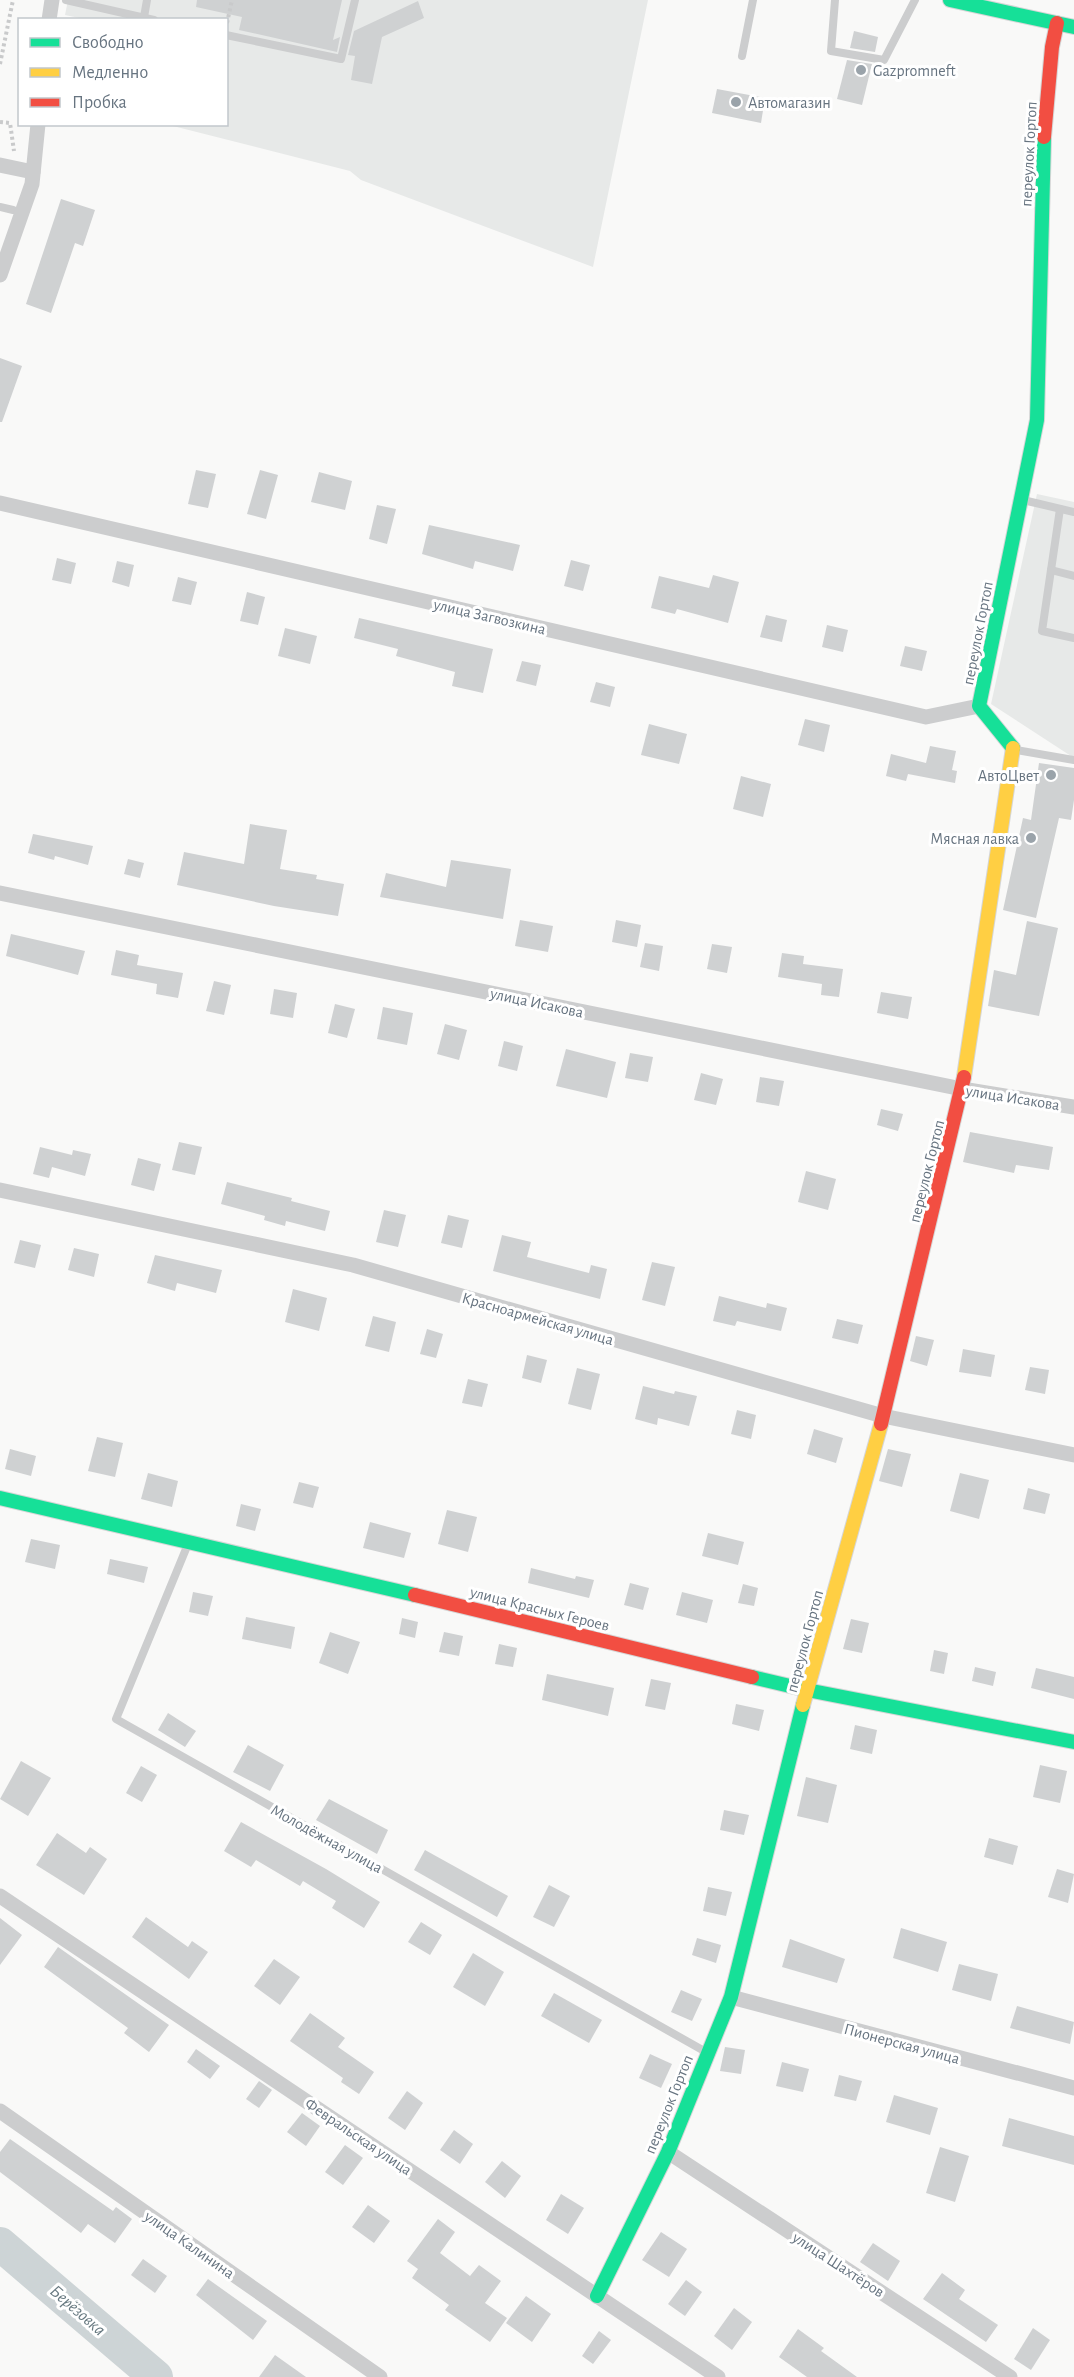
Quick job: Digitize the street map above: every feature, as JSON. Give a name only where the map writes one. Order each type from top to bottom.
[{"type":"street","points":[[50,18],[52,0]]},
{"type":"street","points":[[950,0],[1074,27]]},
{"type":"street","name":"переулок Гортоп","points":[[597,2296],[668,2152],[731,1997],[807,1690],[883,1416],[962,1089],[1014,750],[979,706],[1037,420],[1042,157],[1052,47],[1057,23]]},
{"type":"street","points":[[0,274],[32,184],[38,126]]},
{"type":"street","points":[[0,165],[33,172]]},
{"type":"street","name":"улица Загвозкина","points":[[0,503],[926,717],[979,706]]},
{"type":"street","name":"улица Исакова","points":[[0,892],[962,1089],[1074,1107]]},
{"type":"street","name":"Красноармейская улица","points":[[0,1190],[353,1264],[883,1416],[1074,1455]]},
{"type":"street","name":"улица Красных Героев","points":[[0,1498],[189,1540],[807,1690],[1074,1742]]},
{"type":"street","name":"Февральская улица","points":[[0,1896],[718,2377]]},
{"type":"street","name":"Пионерская улица","points":[[731,1997],[1074,2088]]},
{"type":"street","name":"улица Калинина","points":[[0,2111],[380,2377]]},
{"type":"street","name":"улица Шахтёров","points":[[668,2152],[1010,2377]]},
{"type":"lane","points":[[66,0],[144,18],[147,0]]},
{"type":"lane","points":[[228,35],[341,59],[355,0]]},
{"type":"lane","points":[[742,56],[753,0]]},
{"type":"lane","points":[[835,0],[831,51],[884,60],[915,0]]},
{"type":"lane","points":[[0,207],[13,210]]},
{"type":"lane","points":[[1021,500],[1074,512]]},
{"type":"lane","points":[[1060,509],[1042,631],[1074,638]]},
{"type":"lane","points":[[1051,570],[1074,576]]},
{"type":"lane","points":[[1014,750],[1074,760]]},
{"type":"lane","name":"Молодёжная улица","points":[[189,1540],[116,1719],[707,2052]]},
{"type":"path","points":[[0,63],[13,0]]},
{"type":"path","points":[[228,18],[232,0]]},
{"type":"path","points":[[0,122],[10,123]]},
{"type":"shaded area","points":[[68,0],[648,0],[593,267],[361,180],[350,171],[173,126],[228,126],[228,18],[79,18],[65,15]]},
{"type":"shaded area","points":[[1037,494],[1074,502],[1074,758],[991,704]]},
{"type":"building","points":[[197,0],[342,0],[333,40],[340,37],[337,52],[239,30],[242,17],[196,7]]},
{"type":"building","points":[[418,1],[424,18],[382,37],[372,84],[351,80],[355,56],[348,55],[354,31]]},
{"type":"building","points":[[854,31],[878,37],[875,52],[850,48]]},
{"type":"building","points":[[847,60],[872,64],[862,105],[837,99]]},
{"type":"building","points":[[717,89],[765,98],[761,123],[712,113]]},
{"type":"building","points":[[61,199],[95,210],[83,246],[75,243],[51,313],[26,304]]},
{"type":"building","points":[[0,358],[22,366],[2,422],[0,422]]},
{"type":"building","points":[[196,470],[216,474],[208,508],[188,504]]},
{"type":"building","points":[[260,470],[278,475],[266,519],[247,514]]},
{"type":"building","points":[[319,472],[352,481],[345,510],[311,502]]},
{"type":"building","points":[[377,505],[396,509],[387,544],[369,539]]},
{"type":"building","points":[[429,525],[520,545],[513,571],[475,561],[473,569],[422,554]]},
{"type":"building","points":[[57,558],[76,563],[71,584],[52,580]]},
{"type":"building","points":[[571,560],[590,565],[583,591],[564,586]]},
{"type":"building","points":[[117,561],[134,565],[129,587],[112,582]]},
{"type":"building","points":[[713,575],[739,582],[728,623],[677,609],[675,614],[651,608],[659,576],[709,588]]},
{"type":"building","points":[[178,577],[197,582],[191,605],[172,601]]},
{"type":"building","points":[[247,592],[265,597],[258,625],[240,621]]},
{"type":"building","points":[[766,615],[787,620],[782,642],[760,637]]},
{"type":"building","points":[[359,618],[493,649],[483,693],[452,686],[455,672],[396,656],[398,649],[354,638]]},
{"type":"building","points":[[827,625],[848,630],[843,652],[822,647]]},
{"type":"building","points":[[285,628],[317,636],[310,664],[278,656]]},
{"type":"building","points":[[905,646],[927,651],[922,671],[900,666]]},
{"type":"building","points":[[522,661],[541,665],[536,686],[516,681]]},
{"type":"building","points":[[596,682],[615,687],[610,707],[590,702]]},
{"type":"building","points":[[805,719],[830,725],[824,752],[798,745]]},
{"type":"building","points":[[649,724],[687,734],[679,764],[641,755]]},
{"type":"building","points":[[930,746],[956,751],[952,770],[957,771],[955,783],[908,774],[906,781],[886,776],[891,754],[926,763]]},
{"type":"building","points":[[1039,763],[1074,768],[1074,800],[1071,820],[1059,818],[1036,918],[1003,910],[1023,818],[1031,820]]},
{"type":"building","points":[[741,776],[771,784],[763,817],[733,809]]},
{"type":"building","points":[[250,824],[287,830],[280,869],[317,875],[316,879],[344,884],[338,916],[274,906],[177,885],[184,852],[244,864]]},
{"type":"building","points":[[33,834],[93,846],[88,865],[55,856],[54,860],[28,853]]},
{"type":"building","points":[[128,859],[144,863],[140,878],[124,874]]},
{"type":"building","points":[[451,860],[511,869],[503,919],[380,897],[386,873],[446,887]]},
{"type":"building","points":[[520,920],[553,926],[548,952],[515,946]]},
{"type":"building","points":[[616,920],[641,925],[637,947],[612,942]]},
{"type":"building","points":[[1027,921],[1058,928],[1039,1016],[988,1006],[994,970],[1016,975]]},
{"type":"building","points":[[11,934],[85,951],[78,975],[6,956]]},
{"type":"building","points":[[645,943],[663,946],[659,971],[640,967]]},
{"type":"building","points":[[712,944],[732,947],[727,973],[707,969]]},
{"type":"building","points":[[116,950],[139,955],[137,965],[183,973],[178,998],[156,994],[157,984],[111,975]]},
{"type":"building","points":[[782,953],[804,956],[803,964],[843,969],[839,997],[821,995],[822,984],[778,977]]},
{"type":"building","points":[[214,981],[231,985],[224,1015],[206,1011]]},
{"type":"building","points":[[274,989],[297,993],[293,1018],[270,1014]]},
{"type":"building","points":[[881,992],[912,997],[908,1019],[877,1013]]},
{"type":"building","points":[[335,1004],[355,1009],[347,1038],[328,1033]]},
{"type":"building","points":[[383,1007],[413,1013],[407,1045],[377,1039]]},
{"type":"building","points":[[445,1024],[467,1030],[459,1060],[437,1054]]},
{"type":"building","points":[[504,1041],[523,1046],[517,1071],[498,1066]]},
{"type":"building","points":[[566,1049],[616,1062],[607,1098],[556,1086]]},
{"type":"building","points":[[630,1053],[653,1057],[648,1082],[625,1078]]},
{"type":"building","points":[[701,1073],[723,1079],[716,1105],[694,1100]]},
{"type":"building","points":[[760,1077],[784,1081],[779,1106],[756,1102]]},
{"type":"building","points":[[881,1109],[903,1114],[898,1131],[877,1125]]},
{"type":"building","points":[[970,1132],[1053,1147],[1049,1170],[1016,1165],[1014,1173],[963,1162]]},
{"type":"building","points":[[179,1142],[202,1147],[195,1175],[172,1170]]},
{"type":"building","points":[[40,1147],[72,1155],[73,1150],[91,1154],[85,1176],[52,1167],[49,1178],[33,1174]]},
{"type":"building","points":[[138,1158],[161,1164],[154,1191],[131,1185]]},
{"type":"building","points":[[806,1171],[836,1179],[828,1210],[798,1202]]},
{"type":"building","points":[[227,1182],[292,1198],[291,1201],[330,1211],[325,1231],[286,1221],[285,1226],[264,1220],[265,1216],[221,1204]]},
{"type":"building","points":[[384,1210],[406,1215],[398,1247],[376,1242]]},
{"type":"building","points":[[448,1215],[469,1220],[462,1248],[441,1243]]},
{"type":"building","points":[[502,1235],[531,1242],[527,1257],[589,1273],[591,1265],[607,1269],[600,1299],[493,1271]]},
{"type":"building","points":[[20,1240],[41,1245],[35,1268],[14,1263]]},
{"type":"building","points":[[74,1248],[99,1254],[94,1277],[68,1270]]},
{"type":"building","points":[[155,1255],[222,1270],[216,1293],[177,1283],[175,1291],[147,1283]]},
{"type":"building","points":[[652,1262],[675,1267],[665,1306],[642,1300]]},
{"type":"building","points":[[293,1289],[327,1298],[319,1331],[285,1322]]},
{"type":"building","points":[[719,1296],[766,1308],[767,1303],[787,1308],[781,1331],[737,1321],[735,1326],[713,1321]]},
{"type":"building","points":[[373,1316],[396,1322],[389,1352],[365,1346]]},
{"type":"building","points":[[837,1319],[863,1325],[858,1344],[832,1338]]},
{"type":"building","points":[[427,1329],[443,1334],[436,1358],[420,1354]]},
{"type":"building","points":[[916,1336],[934,1340],[927,1366],[910,1361]]},
{"type":"building","points":[[963,1349],[995,1355],[991,1377],[959,1372]]},
{"type":"building","points":[[527,1355],[547,1360],[541,1383],[522,1378]]},
{"type":"building","points":[[1030,1367],[1049,1370],[1045,1394],[1025,1390]]},
{"type":"building","points":[[577,1368],[600,1374],[591,1410],[568,1404]]},
{"type":"building","points":[[468,1379],[488,1384],[482,1407],[462,1403]]},
{"type":"building","points":[[643,1386],[674,1394],[675,1391],[697,1396],[689,1426],[658,1418],[657,1425],[635,1419]]},
{"type":"building","points":[[737,1410],[756,1415],[751,1439],[731,1434]]},
{"type":"building","points":[[814,1429],[843,1438],[836,1463],[807,1454]]},
{"type":"building","points":[[97,1437],[123,1443],[115,1477],[88,1471]]},
{"type":"building","points":[[10,1449],[36,1456],[31,1476],[5,1469]]},
{"type":"building","points":[[888,1449],[911,1454],[902,1487],[879,1481]]},
{"type":"building","points":[[148,1473],[178,1481],[172,1507],[141,1499]]},
{"type":"building","points":[[960,1473],[989,1480],[979,1519],[950,1511]]},
{"type":"building","points":[[299,1482],[319,1487],[313,1508],[293,1503]]},
{"type":"building","points":[[1028,1488],[1050,1494],[1045,1514],[1023,1509]]},
{"type":"building","points":[[241,1504],[261,1509],[255,1531],[236,1526]]},
{"type":"building","points":[[447,1510],[477,1517],[468,1552],[438,1544]]},
{"type":"building","points":[[370,1522],[411,1533],[404,1558],[363,1548]]},
{"type":"building","points":[[708,1533],[744,1542],[738,1565],[702,1556]]},
{"type":"building","points":[[31,1539],[60,1545],[55,1569],[25,1562]]},
{"type":"building","points":[[110,1559],[148,1567],[144,1583],[107,1574]]},
{"type":"building","points":[[531,1568],[575,1579],[576,1576],[594,1580],[589,1598],[528,1583]]},
{"type":"building","points":[[630,1583],[649,1588],[643,1610],[624,1605]]},
{"type":"building","points":[[743,1584],[758,1588],[754,1606],[738,1603]]},
{"type":"building","points":[[193,1592],[213,1596],[208,1616],[189,1612]]},
{"type":"building","points":[[682,1592],[713,1600],[707,1623],[676,1615]]},
{"type":"building","points":[[246,1617],[295,1627],[291,1649],[242,1639]]},
{"type":"building","points":[[402,1618],[418,1622],[415,1638],[399,1634]]},
{"type":"building","points":[[851,1619],[869,1623],[862,1653],[843,1649]]},
{"type":"building","points":[[330,1632],[360,1642],[348,1674],[319,1663]]},
{"type":"building","points":[[444,1632],[463,1636],[459,1656],[439,1652]]},
{"type":"building","points":[[499,1644],[517,1648],[513,1667],[495,1664]]},
{"type":"building","points":[[934,1650],[948,1653],[944,1674],[930,1671]]},
{"type":"building","points":[[975,1667],[996,1672],[993,1686],[972,1681]]},
{"type":"building","points":[[1036,1668],[1074,1677],[1074,1699],[1031,1688]]},
{"type":"building","points":[[547,1674],[614,1688],[608,1716],[542,1700]]},
{"type":"building","points":[[651,1679],[671,1683],[665,1710],[645,1706]]},
{"type":"building","points":[[736,1704],[764,1710],[759,1731],[732,1724]]},
{"type":"building","points":[[168,1713],[196,1731],[185,1747],[158,1730]]},
{"type":"building","points":[[855,1725],[877,1730],[872,1754],[850,1749]]},
{"type":"building","points":[[248,1745],[284,1765],[270,1791],[233,1772]]},
{"type":"building","points":[[21,1761],[51,1778],[28,1816],[0,1799]]},
{"type":"building","points":[[1040,1765],[1067,1771],[1060,1803],[1033,1797]]},
{"type":"building","points":[[141,1766],[157,1775],[142,1802],[126,1793]]},
{"type":"building","points":[[806,1777],[837,1785],[828,1823],[797,1816]]},
{"type":"building","points":[[329,1799],[388,1830],[377,1854],[316,1820]]},
{"type":"building","points":[[724,1810],[749,1815],[744,1835],[720,1830]]},
{"type":"building","points":[[241,1822],[380,1902],[364,1928],[332,1908],[336,1901],[303,1881],[300,1886],[256,1860],[251,1867],[224,1851]]},
{"type":"building","points":[[57,1833],[86,1853],[90,1847],[107,1859],[84,1895],[36,1865]]},
{"type":"building","points":[[989,1838],[1018,1846],[1013,1865],[984,1857]]},
{"type":"building","points":[[425,1850],[508,1896],[497,1917],[414,1870]]},
{"type":"building","points":[[1057,1869],[1074,1874],[1068,1903],[1048,1897]]},
{"type":"building","points":[[549,1885],[570,1896],[554,1927],[533,1917]]},
{"type":"building","points":[[708,1887],[732,1892],[726,1916],[703,1911]]},
{"type":"building","points":[[146,1917],[188,1947],[192,1941],[208,1952],[189,1979],[132,1937]]},
{"type":"building","points":[[0,1918],[22,1935],[0,1965]]},
{"type":"building","points":[[421,1922],[442,1935],[430,1955],[408,1942]]},
{"type":"building","points":[[901,1928],[947,1942],[938,1972],[893,1958]]},
{"type":"building","points":[[697,1938],[721,1945],[716,1963],[692,1955]]},
{"type":"building","points":[[790,1939],[845,1959],[837,1983],[782,1967]]},
{"type":"building","points":[[58,1947],[169,2025],[149,2052],[124,2033],[128,2028],[44,1967]]},
{"type":"building","points":[[473,1953],[504,1972],[485,2006],[453,1987]]},
{"type":"building","points":[[274,1959],[300,1977],[280,2005],[254,1986]]},
{"type":"building","points":[[959,1964],[998,1974],[991,2001],[952,1990]]},
{"type":"building","points":[[681,1990],[702,1999],[692,2021],[671,2012]]},
{"type":"building","points":[[554,1993],[602,2020],[589,2043],[541,2016]]},
{"type":"building","points":[[1017,2006],[1074,2022],[1070,2044],[1010,2028]]},
{"type":"building","points":[[310,2013],[345,2038],[338,2047],[374,2072],[359,2094],[341,2082],[343,2078],[290,2041]]},
{"type":"building","points":[[725,2047],[745,2050],[741,2074],[720,2071]]},
{"type":"building","points":[[196,2049],[220,2066],[210,2079],[187,2062]]},
{"type":"building","points":[[650,2054],[672,2064],[661,2088],[639,2078]]},
{"type":"building","points":[[782,2062],[809,2069],[803,2092],[776,2086]]},
{"type":"building","points":[[839,2075],[862,2081],[856,2101],[834,2096]]},
{"type":"building","points":[[259,2081],[272,2090],[259,2108],[246,2099]]},
{"type":"building","points":[[407,2091],[423,2103],[405,2130],[388,2118]]},
{"type":"building","points":[[894,2095],[938,2108],[930,2135],[886,2122]]},
{"type":"building","points":[[302,2113],[320,2126],[306,2146],[287,2132]]},
{"type":"building","points":[[1009,2118],[1074,2136],[1074,2165],[1002,2146]]},
{"type":"building","points":[[454,2130],[473,2144],[460,2164],[440,2150]]},
{"type":"building","points":[[10,2139],[113,2211],[116,2207],[132,2219],[115,2243],[88,2224],[81,2233],[0,2172],[0,2152]]},
{"type":"building","points":[[345,2145],[363,2158],[343,2185],[325,2172]]},
{"type":"building","points":[[940,2147],[969,2156],[955,2202],[926,2193]]},
{"type":"building","points":[[502,2161],[521,2176],[505,2198],[485,2182]]},
{"type":"building","points":[[561,2194],[584,2208],[568,2234],[546,2220]]},
{"type":"building","points":[[368,2205],[390,2221],[374,2243],[352,2227]]},
{"type":"building","points":[[438,2219],[455,2232],[440,2253],[470,2276],[479,2265],[501,2281],[485,2303],[507,2318],[490,2342],[445,2310],[449,2305],[412,2278],[418,2269],[407,2261]]},
{"type":"building","points":[[661,2232],[687,2249],[669,2277],[642,2260]]},
{"type":"building","points":[[873,2243],[900,2261],[888,2281],[860,2262]]},
{"type":"building","points":[[143,2259],[167,2276],[155,2293],[131,2275]]},
{"type":"building","points":[[942,2273],[965,2290],[959,2299],[998,2325],[986,2342],[923,2299]]},
{"type":"building","points":[[208,2279],[267,2321],[253,2340],[196,2295]]},
{"type":"building","points":[[686,2280],[702,2292],[685,2316],[668,2304]]},
{"type":"building","points":[[526,2296],[551,2314],[532,2342],[506,2323]]},
{"type":"building","points":[[734,2308],[752,2322],[732,2350],[714,2336]]},
{"type":"building","points":[[1033,2328],[1050,2340],[1031,2370],[1014,2359]]},
{"type":"building","points":[[798,2329],[824,2348],[821,2351],[857,2377],[807,2377],[779,2357]]},
{"type":"building","points":[[599,2331],[611,2340],[593,2364],[582,2356]]},
{"type":"building","points":[[275,2355],[306,2377],[259,2377]]},
{"type":"waterway","name":"Берёзовка","points":[[0,2244],[156,2377]]},
{"type":"traffic: fast","points":[[950,0],[1074,27]]},
{"type":"traffic: fast","points":[[1013,748],[979,706],[1037,420],[1044,137]]},
{"type":"traffic: fast","points":[[0,1498],[415,1595]]},
{"type":"traffic: fast","points":[[752,1677],[807,1690],[1074,1742]]},
{"type":"traffic: fast","points":[[597,2296],[668,2152],[731,1997],[803,1705]]},
{"type":"traffic: slow","points":[[964,1077],[1013,748]]},
{"type":"traffic: slow","points":[[803,1705],[881,1424]]},
{"type":"traffic: jam","points":[[1044,137],[1052,47],[1057,23]]},
{"type":"traffic: jam","points":[[881,1424],[964,1077]]},
{"type":"traffic: jam","points":[[415,1595],[752,1677]]},
{"type":"place","name":"Gazpromneft","points":[[861,70]]},
{"type":"place","name":"Автомагазин","points":[[736,102]]},
{"type":"place","name":"АвтоЦвет","points":[[1051,775]]},
{"type":"place","name":"Мясная лавка","points":[[1031,838]]}]
